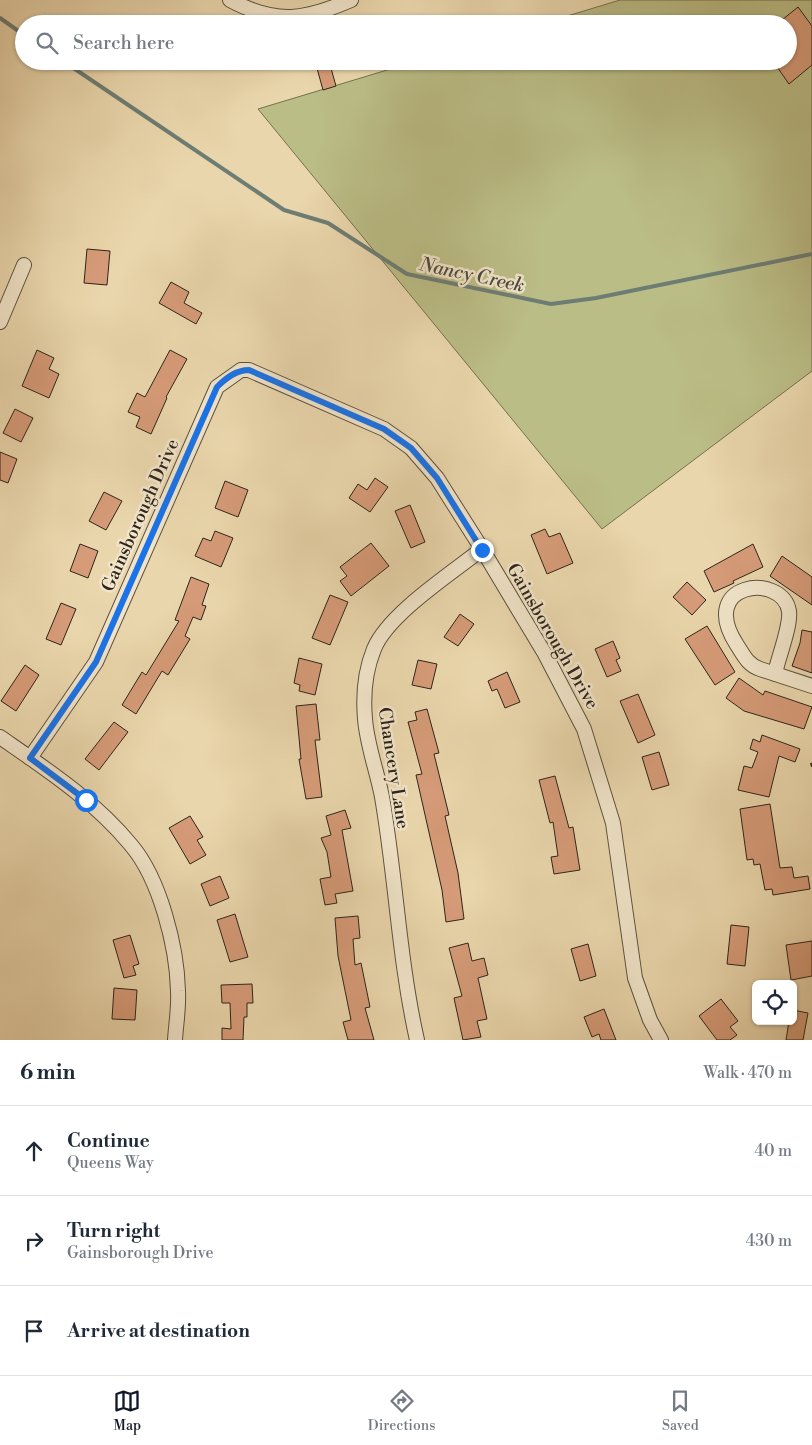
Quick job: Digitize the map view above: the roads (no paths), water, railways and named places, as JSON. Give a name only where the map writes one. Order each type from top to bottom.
[{"type":"street","points":[[230,0],[261,14],[270,15]]},
{"type":"street","points":[[309,15],[319,14],[352,0]]},
{"type":"street","points":[[0,322],[24,264]]},
{"type":"street","name":"Gainsborough Drive","points":[[30,758],[96,662],[217,387],[241,370],[249,370],[271,378],[384,429],[411,448],[437,478],[558,677],[586,737],[613,823],[635,978],[650,1020],[661,1040]]},
{"type":"street","name":"Chancery Lane","points":[[417,1040],[406,987],[382,797],[365,721],[364,690],[375,648],[384,633],[401,614],[482,550]]},
{"type":"street","points":[[774,674],[789,611],[781,597],[773,591],[762,587],[753,588],[732,598],[727,606],[725,622],[748,662],[754,667],[774,674],[812,686]]},
{"type":"street","points":[[0,736],[86,800],[132,845],[148,869],[173,947],[178,991],[175,1040]]},
{"type":"waterway","name":"Nancy Creek","points":[[0,18],[15,29]]},
{"type":"waterway","name":"Nancy Creek","points":[[76,70],[284,210],[328,223],[407,274],[551,304],[596,298],[812,254]]}]
